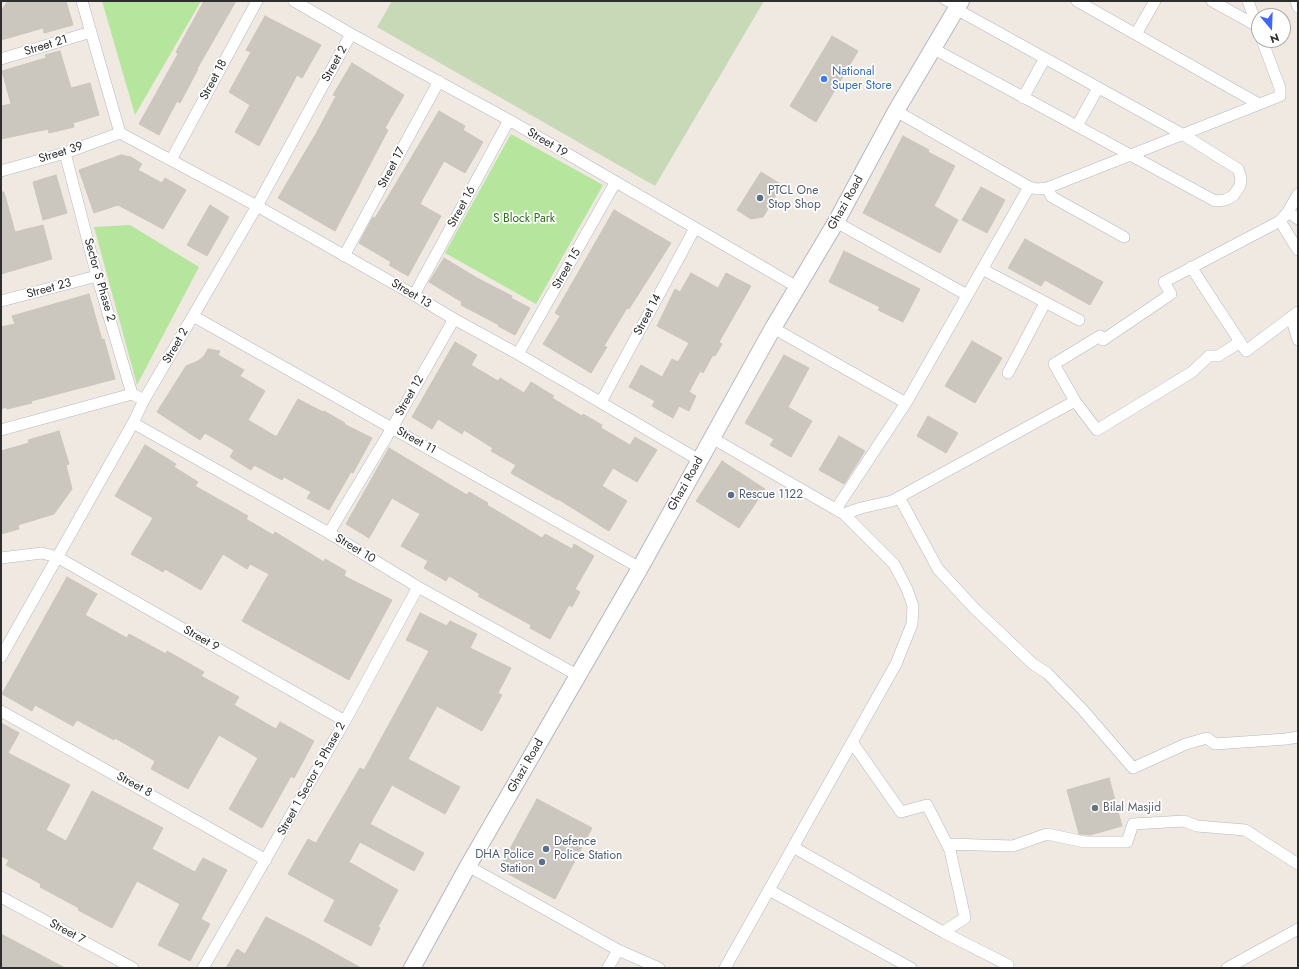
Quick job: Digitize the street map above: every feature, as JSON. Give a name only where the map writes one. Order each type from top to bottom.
[{"type":"main road","name":"Ghazi Road","points":[[412,968],[468,866],[640,568],[773,328],[836,222],[932,48],[953,4]]},
{"type":"street","points":[[82,1],[120,133]]},
{"type":"street","name":"Street 18","points":[[171,160],[257,1]]},
{"type":"street","name":"Street 19","points":[[294,1],[351,34],[509,120],[615,183],[797,287]]},
{"type":"street","points":[[1077,1],[1259,104]]},
{"type":"street","points":[[1136,34],[1155,1]]},
{"type":"street","points":[[1212,1],[1251,25]]},
{"type":"street","points":[[1296,1],[1298,6]]},
{"type":"street","points":[[932,48],[1215,201],[1225,200],[1233,196],[1240,186],[1241,178],[1238,169],[1182,134],[1045,58],[953,4]]},
{"type":"street","name":"Street 21","points":[[1,59],[91,32]]},
{"type":"street","name":"Street 2","points":[[1,657],[133,423],[144,400],[256,206],[351,34]]},
{"type":"street","points":[[896,112],[1029,187],[1037,189],[1047,188],[1280,96],[1281,93],[1265,48]]},
{"type":"street","points":[[1023,98],[1045,58]]},
{"type":"street","name":"Street 17","points":[[344,256],[439,81]]},
{"type":"street","points":[[1077,126],[1098,88]]},
{"type":"street","name":"Street 16","points":[[414,294],[509,120]]},
{"type":"street","name":"Street 13","points":[[120,133],[256,206],[414,294],[454,320],[518,354],[699,460]]},
{"type":"street","name":"Street 39","points":[[1,170],[65,153],[120,133]]},
{"type":"street","name":"Sector S Phase 2","points":[[65,153],[97,276],[132,394]]},
{"type":"street","name":"Street 15","points":[[518,354],[615,183]]},
{"type":"street","points":[[840,512],[906,403],[1029,187]]},
{"type":"street","points":[[1047,188],[1052,197],[1124,237]]},
{"type":"street","points":[[1240,342],[1218,356],[1209,356],[1192,372],[1097,430],[1076,401],[1054,364],[1100,336],[1103,340],[1171,294],[1164,282],[1280,221],[1288,212],[1298,194]]},
{"type":"street","points":[[1288,212],[1298,219]]},
{"type":"street","points":[[1280,221],[1298,250]]},
{"type":"street","points":[[836,222],[967,295]]},
{"type":"street","name":"Street 14","points":[[601,402],[695,228]]},
{"type":"street","points":[[1191,267],[1246,351],[1294,314],[1298,340]]},
{"type":"street","points":[[982,269],[1079,320]]},
{"type":"street","name":"Street 23","points":[[1,301],[97,276]]},
{"type":"street","points":[[1008,373],[1046,303]]},
{"type":"street","name":"Street 11","points":[[193,316],[640,568]]},
{"type":"street","name":"Street 12","points":[[329,533],[454,320]]},
{"type":"street","points":[[773,328],[906,403]]},
{"type":"street","points":[[1,430],[132,394],[144,400]]},
{"type":"street","points":[[840,512],[892,501],[1076,401]]},
{"type":"street","name":"Street 10","points":[[133,423],[329,533],[418,587],[577,675]]},
{"type":"street","points":[[712,438],[840,512],[894,564],[907,589],[913,606],[912,624],[896,664],[725,968]]},
{"type":"street","points":[[899,497],[938,569],[974,608],[1033,664],[1047,673],[1082,709],[1133,768],[1186,744],[1207,738],[1215,744],[1286,740],[1298,737]]},
{"type":"street","name":"Street 9","points":[[1,558],[42,553],[57,557],[345,721]]},
{"type":"street","name":"Street 1 Sector S Phase 2","points":[[203,968],[345,721],[418,587]]},
{"type":"street","name":"Street 8","points":[[1,711],[266,860]]},
{"type":"street","points":[[852,742],[901,812],[927,805],[950,850],[965,918],[943,932]]},
{"type":"street","points":[[947,844],[1013,846],[1047,834],[1085,842],[1127,842],[1133,824],[1184,821],[1197,826],[1245,830],[1298,864]]},
{"type":"street","points":[[793,847],[943,932],[1008,965]]},
{"type":"street","points":[[468,866],[618,950],[659,968]]},
{"type":"street","points":[[768,890],[911,968]]},
{"type":"street","name":"Street 7","points":[[1,897],[133,968]]},
{"type":"street","points":[[1228,968],[1298,929]]},
{"type":"street","points":[[608,968],[618,950]]},
{"type":"green space","points":[[102,1],[201,1],[135,115]]},
{"type":"green space","points":[[392,1],[764,1],[655,186],[377,27]]},
{"type":"green space","name":"S Block Park","points":[[511,134],[603,185],[536,304],[445,253]]},
{"type":"green space","points":[[130,225],[199,267],[137,385],[94,227]]},
{"type":"building","points":[[8,1],[66,1],[73,25],[44,33],[43,28],[1,40],[1,11]]},
{"type":"building","points":[[204,1],[236,1],[197,69],[180,103],[177,101],[159,135],[139,124],[178,54],[176,52]]},
{"type":"building","points":[[265,16],[321,45],[302,78],[297,75],[259,146],[235,132],[250,105],[229,92],[251,52],[246,50]]},
{"type":"building","name":"National Super Store","points":[[832,36],[858,51],[816,122],[790,106]]},
{"type":"building","points":[[60,51],[71,88],[90,83],[99,115],[73,123],[74,127],[49,133],[48,129],[1,139],[1,106],[11,104],[2,71],[46,58],[45,55]]},
{"type":"building","points":[[352,63],[404,95],[385,128],[388,130],[335,231],[278,198],[317,132],[336,96],[333,95]]},
{"type":"building","points":[[439,111],[465,126],[463,130],[483,142],[465,173],[444,161],[422,200],[420,204],[441,216],[408,276],[389,265],[391,262],[359,243],[373,217],[375,218]]},
{"type":"building","points":[[903,136],[929,150],[928,152],[955,166],[934,206],[958,220],[940,253],[863,213]]},
{"type":"building","points":[[121,155],[131,157],[142,164],[138,170],[162,183],[165,178],[186,190],[163,229],[118,205],[94,213],[79,170]]},
{"type":"building","name":"PTCL One Stop Shop","points":[[761,172],[782,185],[763,217],[751,219],[737,210]]},
{"type":"building","points":[[56,175],[67,213],[43,220],[33,182]]},
{"type":"building","points":[[981,187],[1005,200],[987,233],[962,220]]},
{"type":"building","points":[[1,192],[4,192],[15,232],[43,225],[52,259],[1,274]]},
{"type":"building","points":[[210,205],[229,217],[207,256],[187,245]]},
{"type":"building","points":[[614,210],[671,243],[629,309],[627,308],[604,346],[607,347],[591,373],[543,344],[560,316],[555,313]]},
{"type":"building","points":[[1025,239],[1103,282],[1090,305],[1045,280],[1041,286],[1008,268]]},
{"type":"building","points":[[844,251],[920,289],[903,322],[878,310],[880,307],[829,282]]},
{"type":"building","points":[[444,258],[477,278],[512,296],[511,298],[530,308],[515,335],[461,305],[462,302],[429,282]]},
{"type":"building","points":[[691,273],[718,288],[726,273],[751,286],[719,342],[722,344],[715,356],[713,355],[703,373],[700,371],[689,392],[696,396],[689,411],[679,406],[673,418],[652,406],[655,401],[629,387],[641,365],[662,377],[672,359],[678,362],[689,343],[657,326],[675,289],[680,292]]},
{"type":"building","points":[[89,294],[115,379],[31,401],[32,403],[1,409],[1,327],[15,324],[12,316]]},
{"type":"building","points":[[972,341],[1002,358],[975,403],[945,386]]},
{"type":"building","points":[[455,342],[477,355],[471,365],[498,381],[500,378],[524,393],[531,382],[554,396],[552,398],[582,416],[583,414],[602,425],[601,428],[630,445],[635,437],[657,450],[637,482],[613,468],[602,486],[627,501],[609,531],[558,499],[511,473],[516,465],[491,451],[493,448],[464,430],[462,434],[438,419],[432,429],[412,417]]},
{"type":"building","points":[[208,349],[220,351],[218,355],[244,370],[240,376],[265,391],[248,420],[275,436],[277,436],[298,399],[323,412],[324,411],[345,423],[344,424],[372,438],[353,473],[351,472],[329,510],[307,498],[311,492],[284,477],[282,480],[254,465],[251,470],[230,457],[234,450],[205,433],[200,440],[157,412],[186,366],[198,361],[204,356]]},
{"type":"building","points":[[784,355],[809,368],[788,407],[812,421],[791,457],[770,445],[774,439],[745,423]]},
{"type":"building","points":[[928,416],[958,433],[946,453],[917,436]]},
{"type":"building","points":[[59,431],[69,464],[66,465],[72,489],[54,514],[18,525],[19,529],[1,534],[1,451],[29,443],[28,440]]},
{"type":"building","points":[[839,436],[865,451],[844,484],[819,470]]},
{"type":"building","points":[[145,445],[176,464],[174,467],[198,482],[195,486],[248,516],[246,519],[273,535],[275,532],[324,562],[325,559],[346,571],[344,576],[392,600],[349,680],[242,621],[269,574],[250,564],[247,569],[223,554],[201,590],[165,569],[163,572],[131,554],[153,518],[115,496]]},
{"type":"building","points":[[389,448],[467,495],[469,492],[488,503],[487,505],[542,538],[545,534],[572,549],[574,544],[594,556],[575,589],[580,592],[572,607],[569,605],[550,639],[530,628],[531,625],[478,596],[480,594],[449,576],[446,581],[424,568],[428,561],[401,546],[420,514],[392,498],[369,538],[346,524]]},
{"type":"building","name":"Rescue 1122","points":[[722,461],[765,489],[739,528],[696,501]]},
{"type":"building","points":[[67,577],[97,594],[85,615],[127,638],[129,634],[166,654],[167,651],[204,672],[201,676],[239,697],[234,705],[276,729],[280,722],[314,741],[294,778],[291,776],[262,828],[229,809],[258,758],[219,735],[188,789],[151,769],[155,761],[115,738],[114,740],[77,720],[73,726],[35,705],[32,711],[2,694]]},
{"type":"building","points":[[420,613],[447,626],[450,621],[477,634],[470,648],[511,668],[498,693],[502,695],[482,731],[437,706],[408,759],[460,787],[445,814],[392,785],[370,824],[424,853],[414,871],[360,842],[349,862],[398,890],[378,927],[380,928],[371,946],[324,921],[335,900],[288,874],[308,839],[316,843],[360,768],[364,770],[429,651],[406,640]]},
{"type":"building","points":[[1,723],[19,733],[8,753],[70,785],[46,830],[66,841],[92,791],[163,828],[152,849],[195,872],[203,858],[227,870],[201,919],[210,924],[190,961],[158,945],[180,904],[137,881],[112,928],[78,910],[79,908],[40,887],[41,884],[6,865],[9,860],[1,856]]},
{"type":"building","name":"Bilal Masjid","points":[[1109,778],[1122,826],[1090,835],[1079,834],[1067,790]]},
{"type":"building","name":"Defence Police Station","points":[[537,799],[592,828],[555,899],[499,869]]},
{"type":"building","points":[[266,917],[361,968],[226,968],[237,949],[245,954]]},
{"type":"building","points":[[1,934],[65,968],[1,968]]},
{"type":"place","name":"National Super Store","points":[[824,79]]},
{"type":"place","name":"PTCL One Stop Shop","points":[[760,198]]},
{"type":"place","name":"Rescue 1122","points":[[731,495]]},
{"type":"place","name":"Bilal Masjid","points":[[1095,808]]},
{"type":"place","name":"Defence Police Station","points":[[546,849]]},
{"type":"place","name":"DHA Police Station","points":[[542,862]]}]
